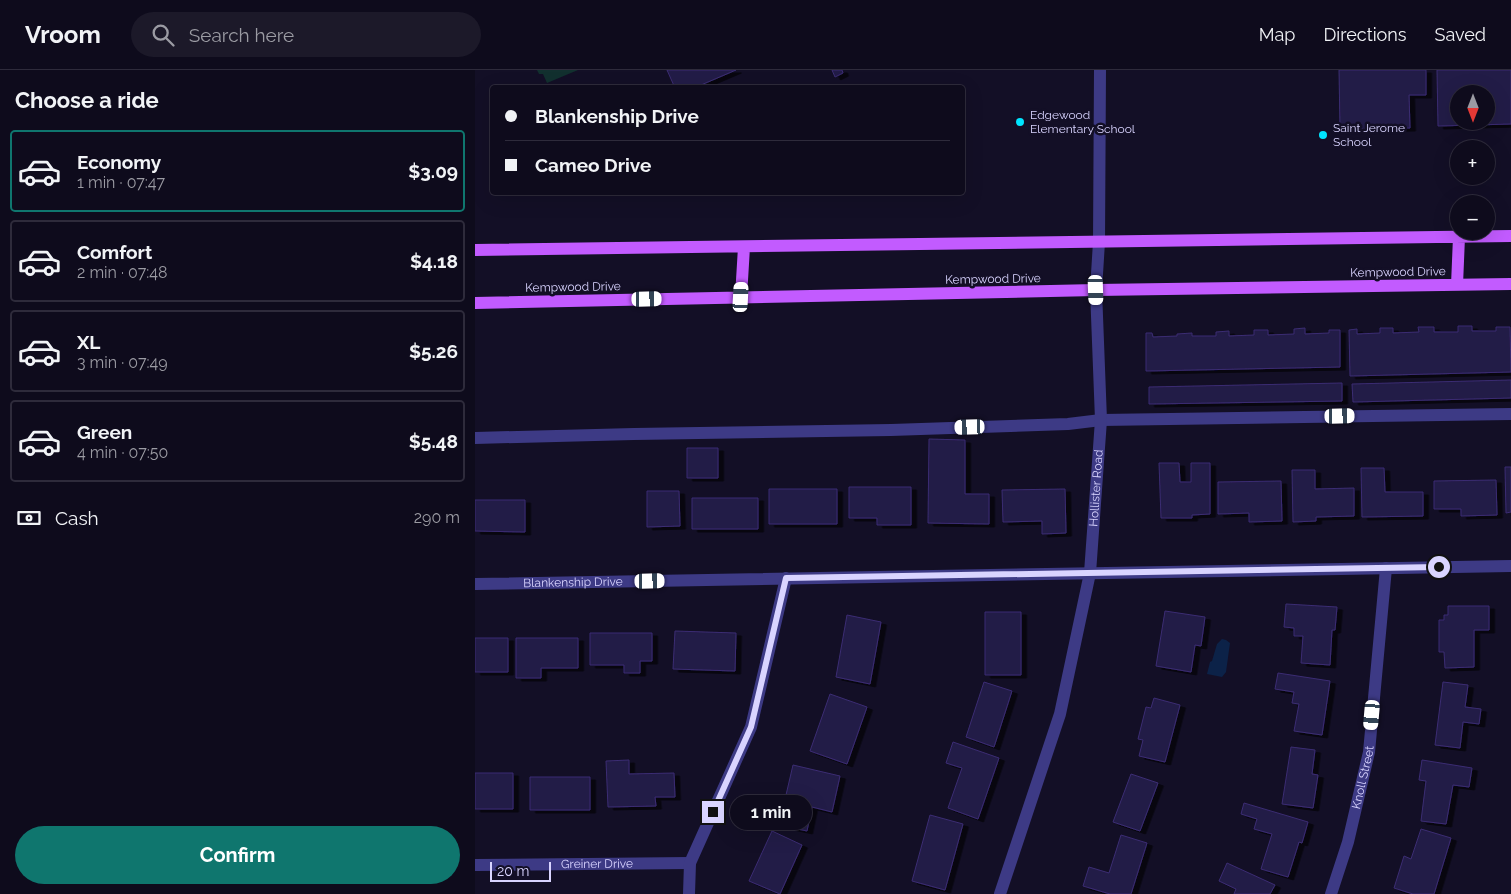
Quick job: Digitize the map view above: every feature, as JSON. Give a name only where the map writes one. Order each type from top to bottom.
[{"type":"main road","points":[[1495,236],[1511,236]]},
{"type":"main road","points":[[475,250],[1450,237]]},
{"type":"main road","points":[[1457,285],[1459,240]]},
{"type":"main road","points":[[741,297],[743,247]]},
{"type":"main road","name":"Kempwood Drive","points":[[475,303],[1096,290],[1511,284]]},
{"type":"street","name":"Hollister Road","points":[[1000,894],[1060,714],[1090,573],[1101,420],[1096,290],[1099,242],[1100,70]]},
{"type":"street","points":[[475,438],[891,430],[1068,424],[1101,420],[1511,414]]},
{"type":"street","name":"Blankenship Drive","points":[[475,584],[1511,566]]},
{"type":"street","name":"Knoll Street","points":[[1331,894],[1348,842],[1369,752],[1386,568]]},
{"type":"street","points":[[689,894],[691,863],[751,727],[786,578]]},
{"type":"street","name":"Greiner Drive","points":[[475,865],[691,863]]},
{"type":"green space","points":[[537,70],[578,70],[547,83],[543,74],[539,74]]},
{"type":"water","points":[[1222,639],[1230,643],[1226,672],[1222,677],[1207,674],[1217,644]]},
{"type":"building","points":[[667,70],[736,70],[701,85],[674,85]]},
{"type":"building","points":[[832,70],[842,70],[843,73],[835,77]]},
{"type":"building","points":[[1339,70],[1426,70],[1426,95],[1409,95],[1410,128],[1340,129]]},
{"type":"building","points":[[1437,70],[1511,70],[1511,124],[1495,124],[1495,85],[1450,85],[1450,126],[1438,126]]},
{"type":"building","points":[[1458,326],[1472,326],[1472,331],[1496,331],[1496,327],[1510,327],[1511,372],[1350,376],[1349,330],[1357,329],[1357,334],[1380,333],[1380,328],[1393,328],[1393,333],[1419,332],[1418,327],[1434,327],[1434,332],[1458,332]]},
{"type":"building","points":[[1305,328],[1305,334],[1329,333],[1329,330],[1340,330],[1340,367],[1146,371],[1146,333],[1152,333],[1153,337],[1192,333],[1192,336],[1216,336],[1216,332],[1229,331],[1229,336],[1254,335],[1254,330],[1268,330],[1268,335],[1294,334],[1294,329]]},
{"type":"building","points":[[1511,380],[1511,398],[1353,402],[1352,384]]},
{"type":"building","points":[[1342,383],[1342,401],[1149,404],[1149,387]]},
{"type":"building","points":[[929,439],[965,440],[965,494],[989,494],[989,524],[928,523]]},
{"type":"building","points":[[687,448],[718,448],[718,478],[687,478]]},
{"type":"building","points":[[1159,463],[1179,463],[1180,482],[1191,482],[1191,463],[1210,463],[1210,514],[1192,515],[1192,518],[1161,518]]},
{"type":"building","points":[[1505,467],[1511,467],[1511,512],[1506,513]]},
{"type":"building","points":[[1361,468],[1384,468],[1385,492],[1423,492],[1423,516],[1362,517]]},
{"type":"building","points":[[1292,470],[1315,470],[1315,489],[1354,488],[1354,516],[1316,517],[1316,521],[1293,522]]},
{"type":"building","points":[[1496,480],[1497,515],[1461,516],[1461,509],[1434,509],[1434,481]]},
{"type":"building","points":[[1281,481],[1282,521],[1249,522],[1249,513],[1218,514],[1218,482]]},
{"type":"building","points":[[849,487],[911,487],[911,525],[877,525],[877,518],[849,518]]},
{"type":"building","points":[[769,489],[837,489],[837,524],[769,524]]},
{"type":"building","points":[[1065,489],[1066,533],[1042,534],[1042,521],[1003,522],[1002,490]]},
{"type":"building","points":[[647,491],[679,491],[680,526],[647,527]]},
{"type":"building","points":[[692,498],[758,498],[758,529],[692,529]]},
{"type":"building","points":[[475,500],[525,500],[525,532],[475,531]]},
{"type":"building","points":[[1286,604],[1337,607],[1335,630],[1332,630],[1330,665],[1301,663],[1303,636],[1294,636],[1294,628],[1284,627]]},
{"type":"building","points":[[1448,606],[1489,606],[1489,630],[1474,630],[1474,667],[1445,668],[1444,652],[1439,652],[1439,620],[1444,620],[1444,615],[1448,615]]},
{"type":"building","points":[[1165,611],[1205,617],[1201,646],[1195,645],[1191,672],[1156,666]]},
{"type":"building","points":[[985,612],[1021,612],[1021,675],[985,675]]},
{"type":"building","points":[[847,615],[881,622],[870,684],[836,677]]},
{"type":"building","points":[[675,631],[736,633],[735,671],[673,669]]},
{"type":"building","points":[[590,633],[652,633],[652,661],[640,661],[640,673],[624,673],[624,665],[590,665]]},
{"type":"building","points":[[475,638],[508,638],[508,672],[475,672]]},
{"type":"building","points":[[516,638],[578,638],[578,668],[541,668],[541,678],[516,678]]},
{"type":"building","points":[[1278,673],[1330,681],[1322,735],[1294,731],[1299,704],[1292,703],[1294,692],[1275,689]]},
{"type":"building","points":[[984,682],[1012,691],[994,747],[966,737]]},
{"type":"building","points":[[1443,682],[1468,685],[1465,707],[1481,709],[1479,724],[1463,722],[1460,748],[1435,745]]},
{"type":"building","points":[[830,694],[867,707],[847,764],[810,751]]},
{"type":"building","points":[[1154,698],[1180,705],[1165,762],[1139,756],[1143,740],[1138,739],[1146,707],[1151,708]]},
{"type":"building","points":[[953,742],[999,758],[978,819],[948,808],[962,768],[946,763]]},
{"type":"building","points":[[1291,747],[1315,750],[1312,774],[1318,775],[1313,808],[1282,804]]},
{"type":"building","points":[[629,760],[629,774],[674,773],[675,797],[655,797],[656,806],[608,807],[606,761]]},
{"type":"building","points":[[1422,760],[1472,768],[1469,787],[1453,785],[1446,824],[1421,821],[1426,781],[1419,780]]},
{"type":"building","points":[[793,765],[840,776],[832,812],[812,807],[807,831],[779,825]]},
{"type":"building","points":[[475,773],[513,773],[513,809],[475,809]]},
{"type":"building","points":[[1131,774],[1158,783],[1140,831],[1113,822]]},
{"type":"building","points":[[530,777],[590,777],[590,810],[530,810]]},
{"type":"building","points":[[1244,803],[1308,822],[1302,843],[1299,842],[1288,877],[1261,869],[1272,834],[1254,829],[1257,819],[1241,814]]},
{"type":"building","points":[[930,815],[963,824],[945,890],[912,881]]},
{"type":"building","points":[[1421,829],[1451,838],[1434,894],[1413,894],[1394,888],[1404,856],[1411,859]]},
{"type":"building","points":[[772,831],[802,845],[780,894],[749,881]]},
{"type":"building","points":[[1121,835],[1147,843],[1131,894],[1110,894],[1083,886],[1089,867],[1109,873]]},
{"type":"building","points":[[1227,863],[1275,885],[1270,894],[1234,894],[1236,889],[1219,881]]},
{"type":"place","name":"Edgewood Elementary School","points":[[1020,122]]},
{"type":"place","name":"Saint Jerome School","points":[[1323,135]]},
{"type":"route","points":[[713,812],[751,727],[786,578],[1439,567]]}]
